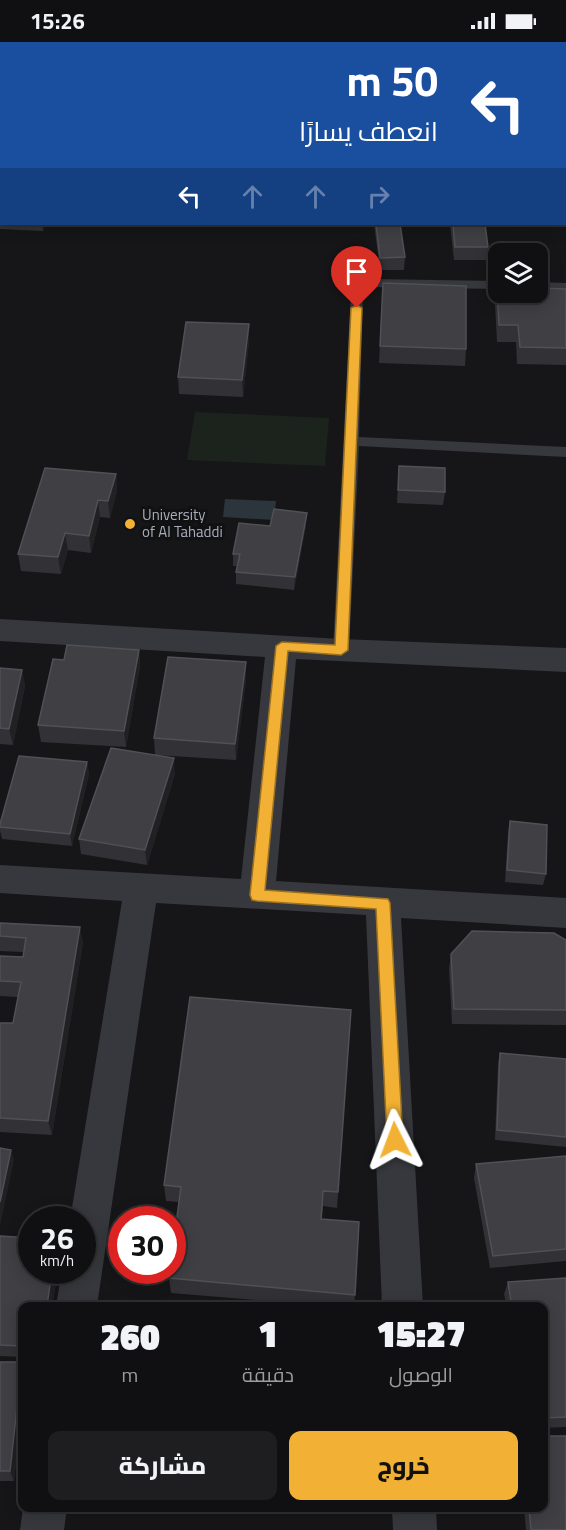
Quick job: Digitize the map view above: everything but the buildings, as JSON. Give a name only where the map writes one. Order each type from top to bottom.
[{"type":"street","points":[[0,630],[341,650],[566,660]]},
{"type":"street","points":[[257,895],[282,646]]},
{"type":"street","points":[[0,879],[566,913]]},
{"type":"street","points":[[92,1206],[141,888]]},
{"type":"street","points":[[382,903],[404,1302]]},
{"type":"street","points":[[77,1302],[80,1284]]},
{"type":"street","points":[[42,1530],[44,1512]]},
{"type":"street","points":[[414,1512],[415,1530]]},
{"type":"lane","points":[[341,650],[357,292],[370,283],[488,285]]},
{"type":"lane","points":[[548,286],[566,286]]},
{"type":"lane","points":[[352,441],[566,452]]},
{"type":"shaded area","points":[[195,412],[329,418],[325,466],[187,460]]},
{"type":"shaded area","points":[[225,499],[276,501],[274,520],[223,517]]},
{"type":"place","name":"University of Al Tahaddi","points":[[130,524]]},
{"type":"route","points":[[357,308],[341,650],[282,646],[257,895],[382,903],[395,1140]]}]
